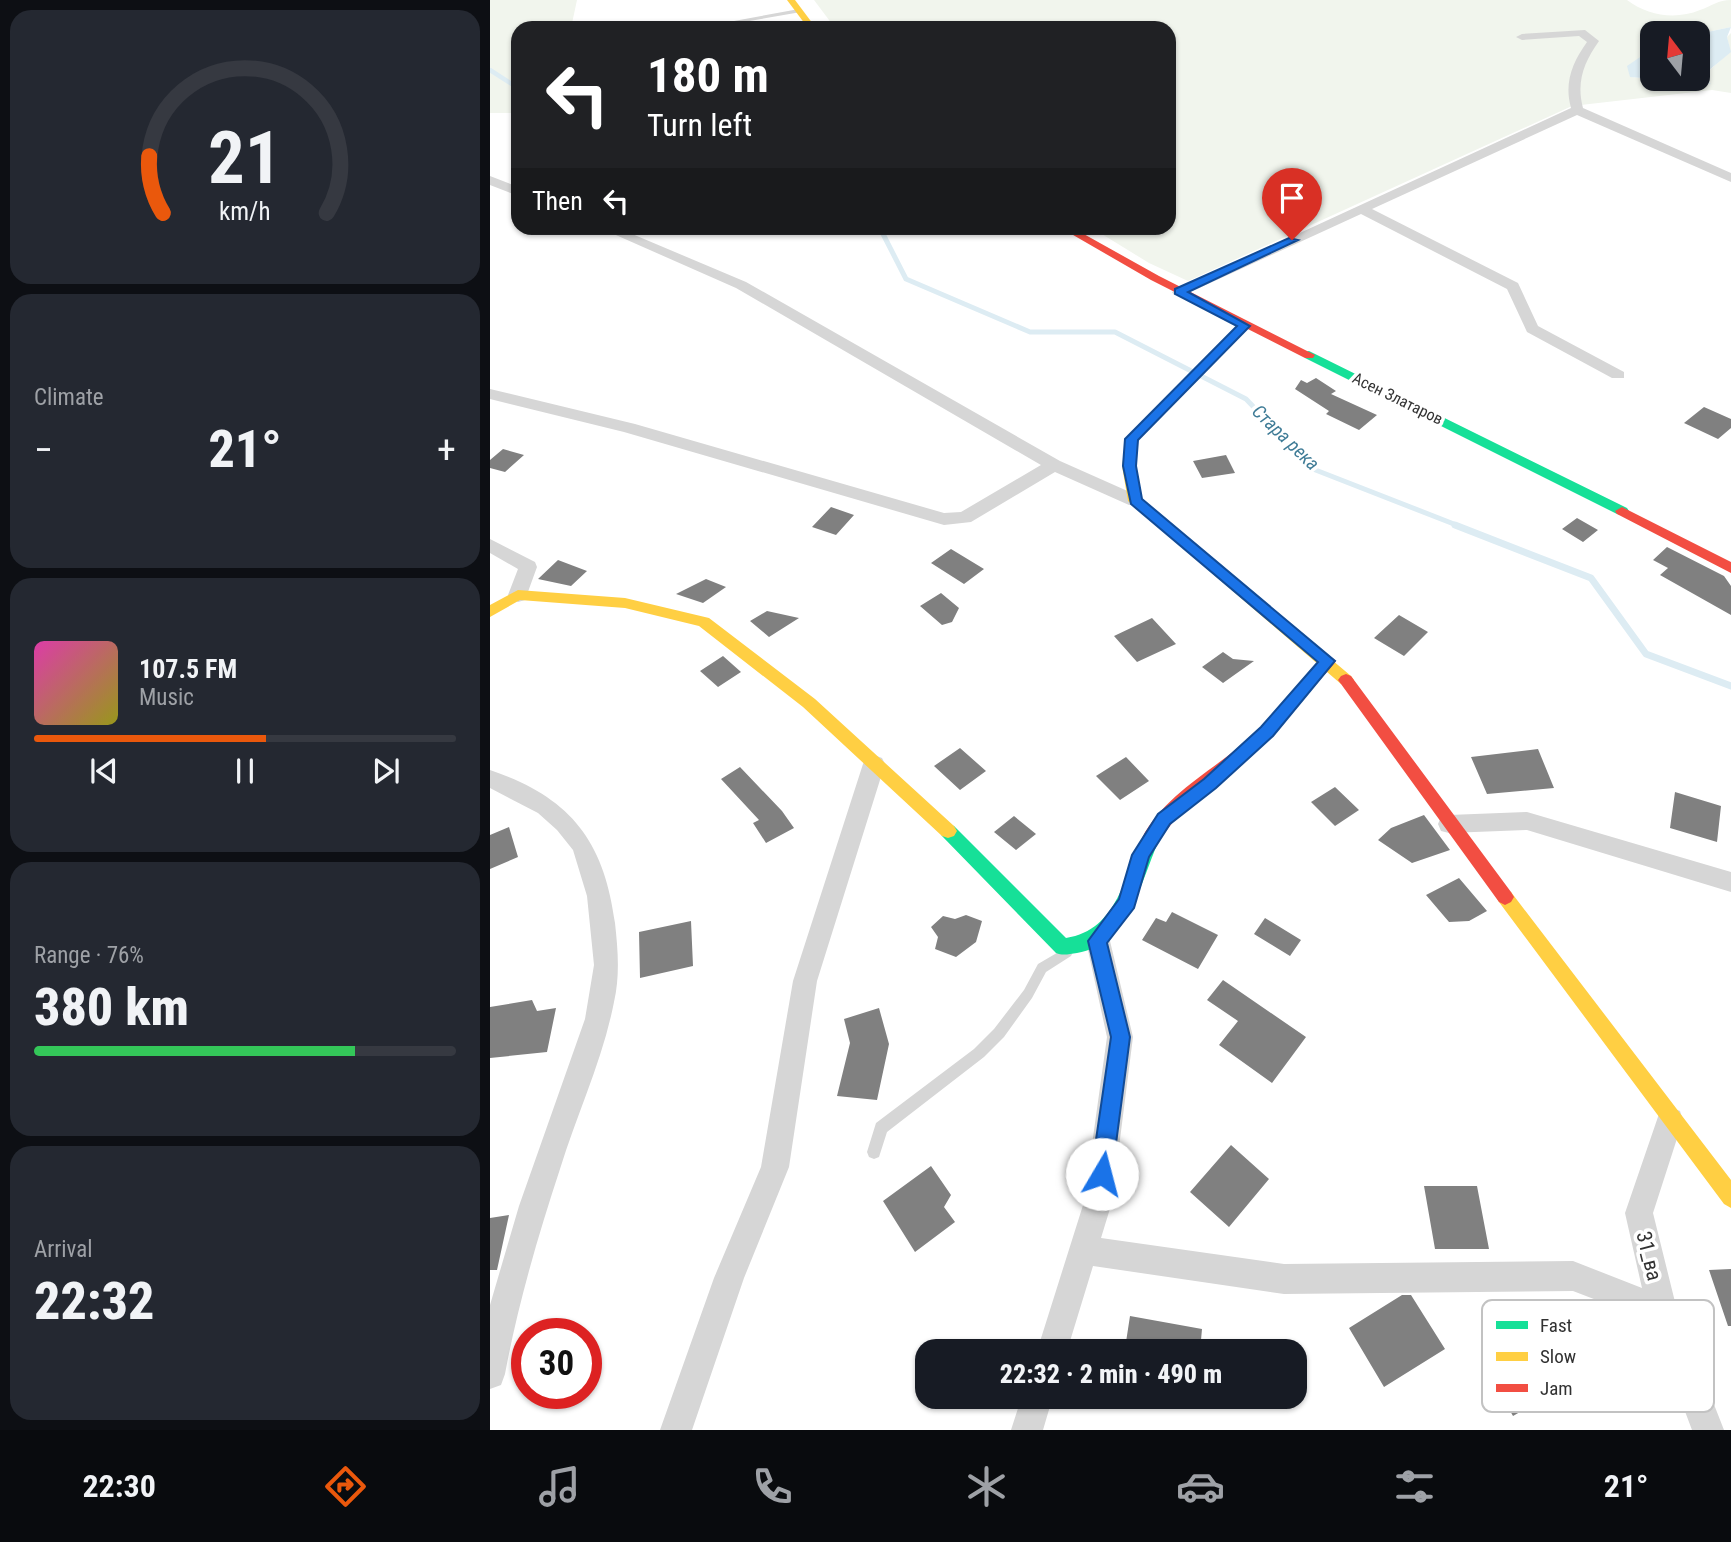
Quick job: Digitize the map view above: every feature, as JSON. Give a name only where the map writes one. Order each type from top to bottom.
[{"type":"street","points":[[795,6],[806,21]]},
{"type":"street","points":[[1522,37],[1581,32],[1593,41],[1578,60],[1572,92],[1577,110]]},
{"type":"street","points":[[1179,292],[1577,110],[1731,178]]},
{"type":"street","points":[[490,180],[511,189]]},
{"type":"street","points":[[1360,209],[1513,286],[1532,329],[1618,375]]},
{"type":"street","points":[[623,235],[741,285],[1054,465],[1135,500],[1328,661],[1344,677],[1449,824],[1670,1120],[1731,1197]]},
{"type":"street","name":"Асен Златаров","points":[[1078,235],[1244,326],[1430,413],[1731,568]]},
{"type":"street","points":[[1135,500],[1129,466],[1132,439],[1244,326]]},
{"type":"street","points":[[490,394],[629,428],[944,519],[965,518],[1054,465]]},
{"type":"street","points":[[490,545],[528,567],[518,595]]},
{"type":"street","points":[[490,612],[518,595],[625,603],[704,622],[808,703],[975,856],[1062,947],[1085,945],[1127,902],[1141,855],[1164,819],[1219,776],[1282,718],[1328,661]]},
{"type":"street","points":[[676,1430],[729,1278],[775,1167],[805,981],[874,764]]},
{"type":"street","points":[[490,779],[532,796],[575,834],[592,867],[606,966],[599,1012],[498,1326],[490,1374]]},
{"type":"street","points":[[1449,824],[1527,821],[1731,882]]},
{"type":"street","points":[[1056,1339],[1098,1202],[1120,1037],[1085,945]]},
{"type":"street","name":"31_ва","points":[[1660,1300],[1639,1213],[1670,1120]]},
{"type":"street","points":[[1083,1250],[1284,1279],[1573,1276],[1636,1300]]},
{"type":"street","points":[[1027,1430],[1034,1409]]},
{"type":"street","name":"31_ва","points":[[1702,1412],[1709,1430]]},
{"type":"lane","points":[[740,21],[795,6]]},
{"type":"lane","points":[[874,1152],[881,1128],[979,1053],[999,1033],[1042,968],[1085,945]]},
{"type":"shaded area","points":[[490,0],[577,0],[572,21],[511,21],[511,113],[490,113]]},
{"type":"shaded area","points":[[814,0],[1627,0],[1653,13],[1681,15],[1731,0],[1731,27],[1710,31],[1710,21],[1640,21],[1640,60],[1631,77],[1640,78],[1640,91],[1703,91],[1572,106],[1188,281],[1149,263],[1103,235],[1176,235],[1176,21],[830,21]]},
{"type":"shaded area","points":[[1731,27],[1727,37],[1731,52],[1710,69],[1710,31]]},
{"type":"shaded area","points":[[1731,33],[1731,93],[1712,90],[1710,70],[1730,52],[1727,37]]},
{"type":"shaded area","points":[[1640,57],[1640,78],[1630,77],[1627,66]]},
{"type":"building","points":[[1316,378],[1336,391],[1331,394],[1377,415],[1359,430],[1326,414],[1329,411],[1295,389],[1301,380],[1307,383]]},
{"type":"building","points":[[1704,407],[1731,419],[1731,428],[1718,439],[1684,423]]},
{"type":"building","points":[[503,449],[524,455],[505,472],[490,468],[490,460]]},
{"type":"building","points":[[1226,455],[1235,473],[1202,478],[1193,461]]},
{"type":"building","points":[[831,507],[854,515],[836,535],[812,527]]},
{"type":"building","points":[[1577,518],[1598,530],[1583,542],[1562,529]]},
{"type":"building","points":[[1667,547],[1724,576],[1731,586],[1731,615],[1660,575],[1668,568],[1653,560]]},
{"type":"building","points":[[951,549],[984,569],[964,584],[931,563]]},
{"type":"building","points":[[558,560],[587,571],[571,586],[538,579]]},
{"type":"building","points":[[706,579],[726,587],[703,603],[676,594]]},
{"type":"building","points":[[941,593],[959,608],[952,622],[942,625],[920,606]]},
{"type":"building","points":[[767,611],[799,618],[769,637],[750,621]]},
{"type":"building","points":[[1399,615],[1428,632],[1404,656],[1374,638]]},
{"type":"building","points":[[1152,618],[1176,644],[1137,662],[1114,636]]},
{"type":"building","points":[[1223,652],[1233,659],[1254,661],[1223,683],[1202,667]]},
{"type":"building","points":[[723,656],[741,672],[718,687],[700,671]]},
{"type":"building","points":[[960,748],[986,771],[960,790],[934,766]]},
{"type":"building","points":[[1538,749],[1554,788],[1487,794],[1471,757]]},
{"type":"building","points":[[1126,757],[1149,781],[1120,800],[1096,776]]},
{"type":"building","points":[[740,767],[782,811],[794,828],[766,843],[753,823],[759,820],[721,779]]},
{"type":"building","points":[[1335,787],[1359,810],[1335,826],[1311,802]]},
{"type":"building","points":[[1675,792],[1721,806],[1717,842],[1670,828]]},
{"type":"building","points":[[1424,815],[1450,850],[1412,863],[1378,840],[1391,828]]},
{"type":"building","points":[[1014,816],[1036,834],[1016,850],[994,832]]},
{"type":"building","points":[[509,827],[518,857],[490,869],[490,835]]},
{"type":"building","points":[[1459,878],[1487,911],[1469,921],[1449,922],[1426,895]]},
{"type":"building","points":[[1172,912],[1218,935],[1198,969],[1142,940],[1156,918],[1166,922]]},
{"type":"building","points":[[966,915],[982,921],[976,942],[956,957],[935,949],[938,937],[931,927],[943,916],[955,919]]},
{"type":"building","points":[[1265,918],[1301,940],[1290,956],[1254,934]]},
{"type":"building","points":[[691,921],[693,966],[640,978],[639,932]]},
{"type":"building","points":[[1223,980],[1306,1037],[1272,1083],[1219,1045],[1238,1021],[1207,1000]]},
{"type":"building","points":[[532,1000],[537,1011],[556,1008],[547,1052],[490,1058],[490,1007]]},
{"type":"building","points":[[879,1008],[889,1044],[877,1100],[837,1096],[850,1043],[844,1019]]},
{"type":"building","points":[[1231,1145],[1269,1179],[1229,1227],[1190,1192]]},
{"type":"building","points":[[931,1166],[951,1195],[944,1207],[955,1222],[915,1252],[883,1201]]},
{"type":"building","points":[[1424,1186],[1477,1186],[1489,1249],[1435,1249]]},
{"type":"building","points":[[509,1215],[497,1270],[490,1270],[490,1218]]},
{"type":"building","points":[[1731,1269],[1731,1326],[1728,1326],[1709,1270]]},
{"type":"building","points":[[1402,1295],[1411,1295],[1445,1349],[1384,1387],[1349,1328]]},
{"type":"building","points":[[1130,1316],[1202,1329],[1201,1339],[1126,1339]]},
{"type":"waterway","name":"Стара река","points":[[490,70],[511,84]]},
{"type":"waterway","name":"Стара река","points":[[884,235],[906,279],[1030,332],[1115,332],[1246,399],[1313,469],[1459,526]]},
{"type":"waterway","name":"Стара река","points":[[1455,525],[1591,578],[1646,654],[1731,686]]},
{"type":"traffic: fast","points":[[1309,355],[1622,511]]},
{"type":"traffic: fast","points":[[948,831],[1062,947],[1083,944],[1099,936],[1112,924],[1122,909],[1151,838]]},
{"type":"traffic: slow","points":[[791,0],[807,21]]},
{"type":"traffic: slow","points":[[1244,325],[1132,439],[1129,466],[1135,501],[1346,680]]},
{"type":"traffic: slow","points":[[490,612],[518,595],[625,603],[704,622],[809,703],[948,831]]},
{"type":"traffic: slow","points":[[1505,897],[1731,1197]]},
{"type":"traffic: jam","points":[[1078,235],[1155,278],[1309,355]]},
{"type":"traffic: jam","points":[[1622,511],[1731,568]]},
{"type":"traffic: jam","points":[[1151,838],[1170,813],[1259,739],[1328,661]]},
{"type":"traffic: jam","points":[[1346,680],[1505,897]]},
{"type":"route","points":[[1102,1174],[1120,1037],[1098,941],[1127,902],[1141,855],[1164,819],[1210,784],[1282,718],[1328,661],[1135,500],[1129,466],[1132,439],[1244,326],[1179,292],[1292,240]]}]
